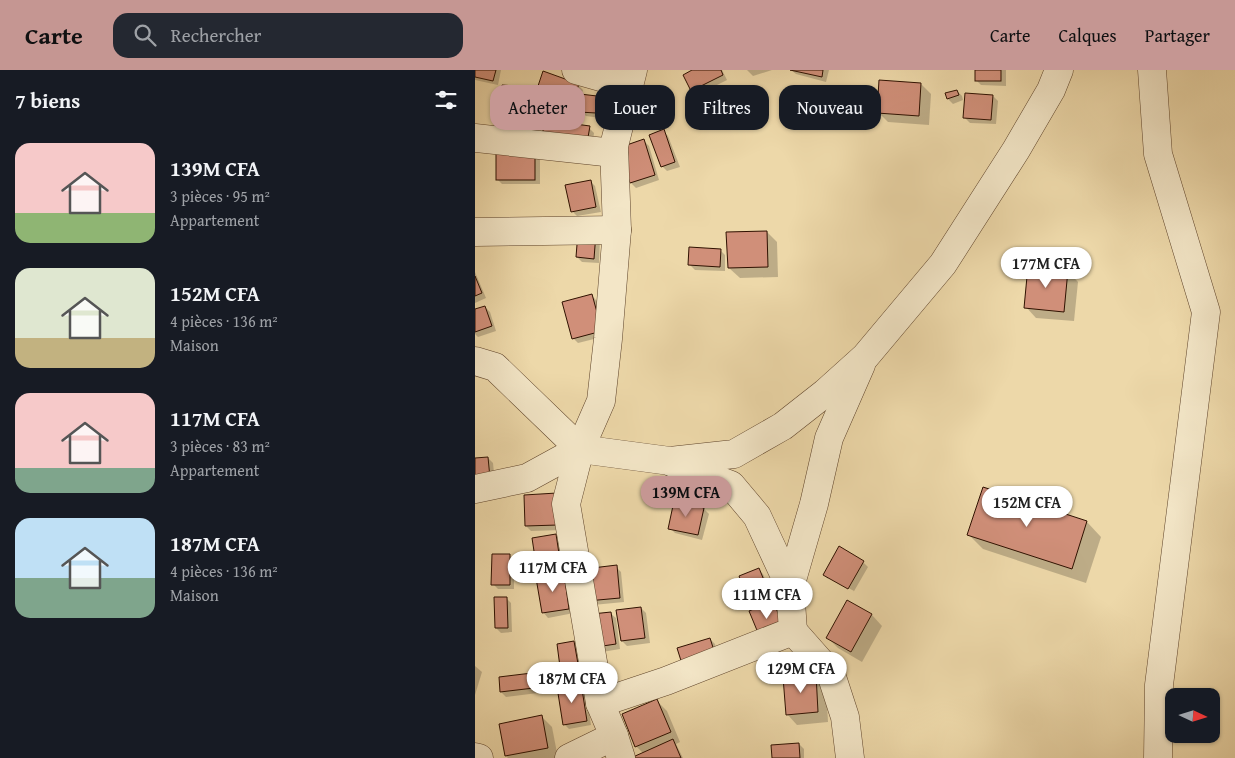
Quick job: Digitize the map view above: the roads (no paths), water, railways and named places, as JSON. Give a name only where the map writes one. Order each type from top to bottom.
[{"type":"street","points":[[569,758],[618,747],[600,703],[566,504],[579,449],[601,401],[617,230],[614,146],[631,78],[576,70]]},
{"type":"street","points":[[475,488],[527,478],[579,449],[670,461],[734,454],[783,426],[825,393],[865,357],[943,264],[1016,150],[1051,90],[1059,70]]},
{"type":"street","points":[[1152,70],[1157,154],[1205,312],[1159,685],[1158,758]]},
{"type":"street","points":[[475,138],[614,152]]},
{"type":"street","points":[[475,232],[617,230]]},
{"type":"street","points":[[850,758],[845,718],[831,674],[793,631],[790,588],[814,504],[829,438],[865,357]]},
{"type":"street","points":[[475,361],[495,367],[579,449]]},
{"type":"street","points":[[670,461],[731,485],[757,516],[790,588]]},
{"type":"street","points":[[600,703],[666,681],[793,631]]}]
